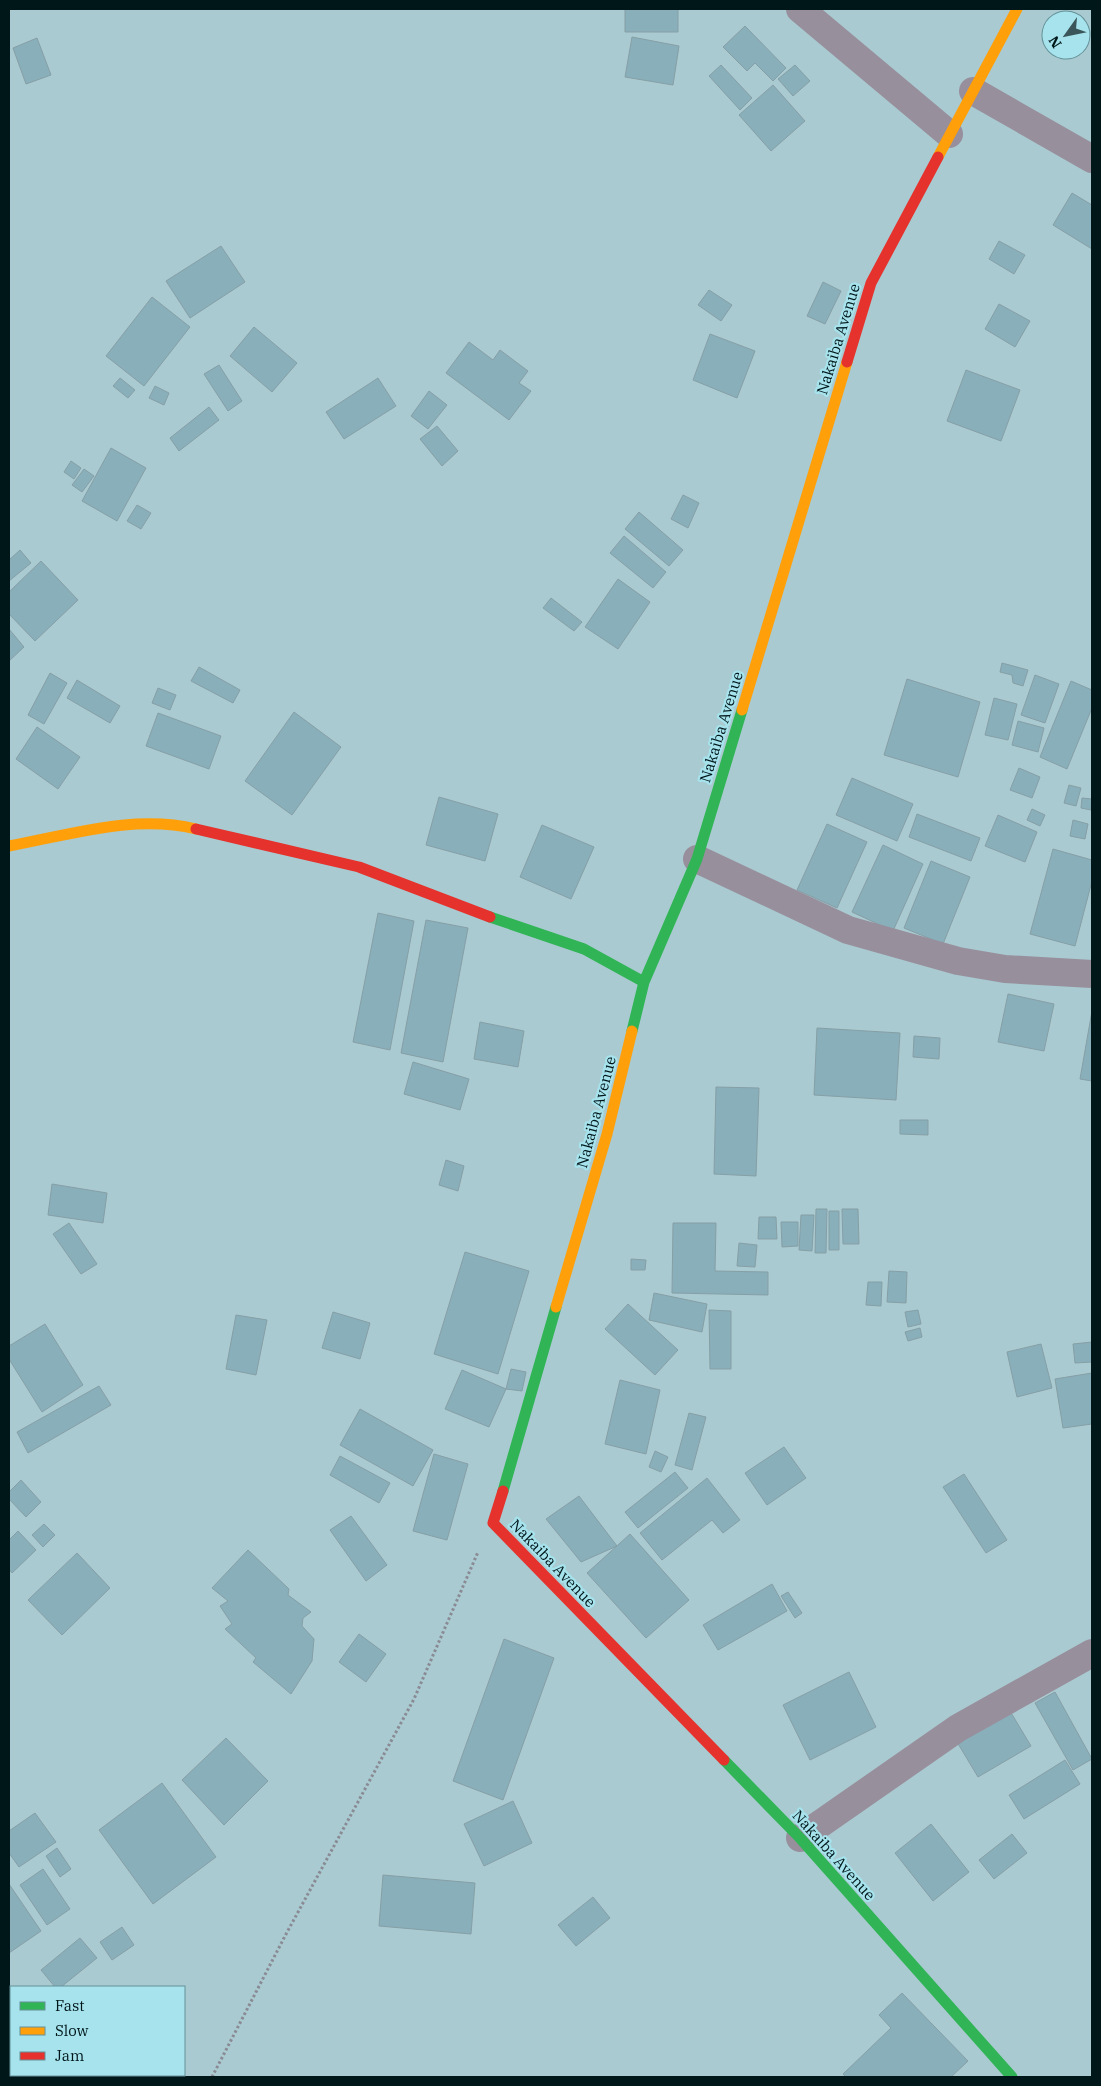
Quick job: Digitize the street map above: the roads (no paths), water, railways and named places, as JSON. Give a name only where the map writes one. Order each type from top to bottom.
[{"type":"street","points":[[800,9],[949,134]]},
{"type":"street","name":"Nakaiba Avenue","points":[[1012,2077],[800,1838],[493,1523],[607,1134],[644,982],[697,859],[871,283],[1016,9]]},
{"type":"street","points":[[973,91],[1092,159]]},
{"type":"street","points":[[9,846],[133,823],[184,826],[358,867],[514,926],[584,949],[644,982]]},
{"type":"street","points":[[697,859],[848,930],[967,963],[1006,969],[1092,974]]},
{"type":"street","points":[[800,1838],[958,1728],[1092,1653]]}]
